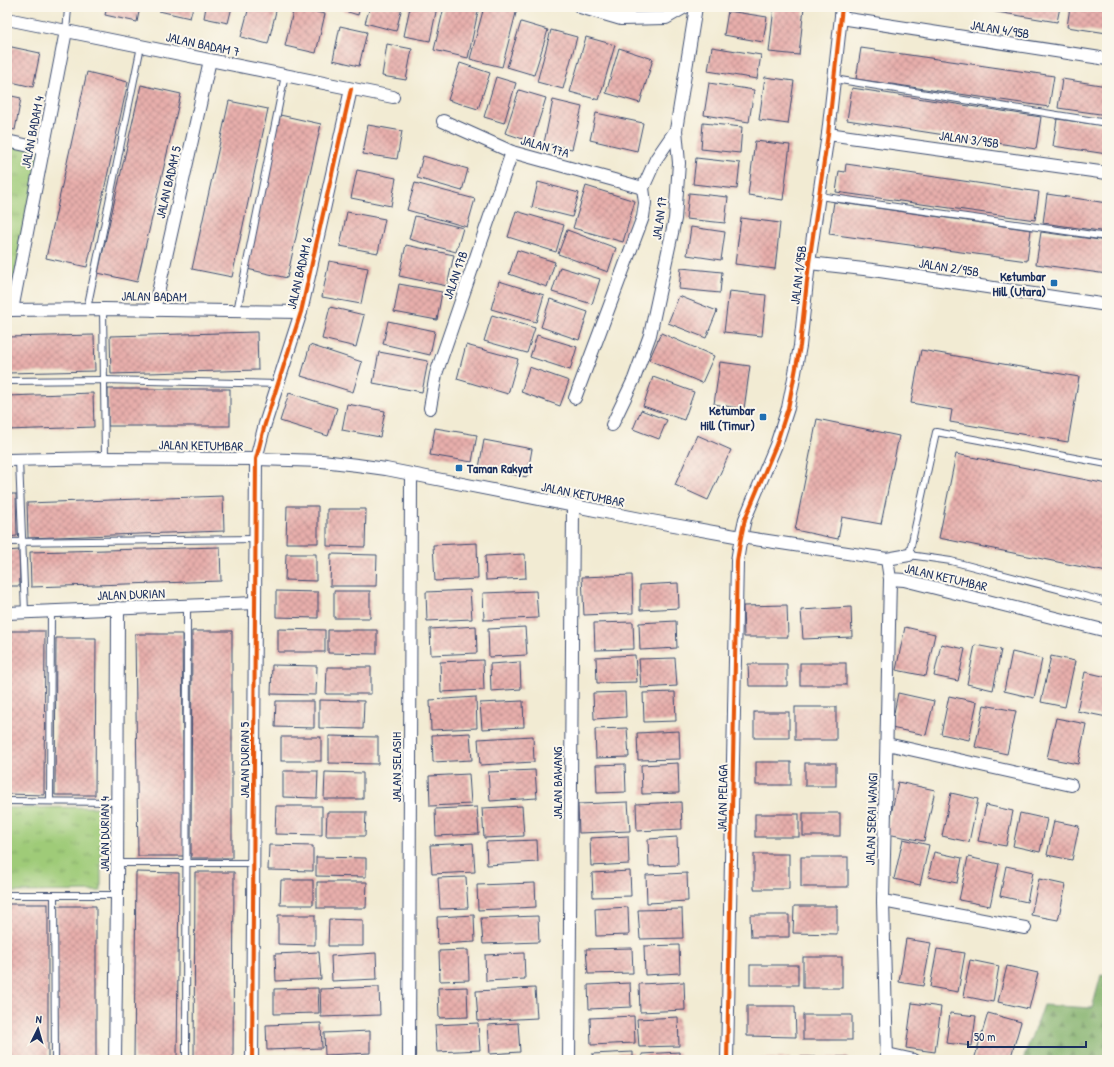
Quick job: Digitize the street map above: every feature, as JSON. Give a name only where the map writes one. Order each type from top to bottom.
[{"type":"street","points":[[580,7],[621,19],[666,18],[685,7]]},
{"type":"street","name":"JALAN 17","points":[[612,425],[634,379],[650,335],[675,219],[679,163],[676,130],[696,7]]},
{"type":"street","name":"JALAN 4/95B","points":[[842,13],[1107,59]]},
{"type":"street","name":"JALAN 1/95B","points":[[741,537],[745,519],[776,445],[788,408],[800,346],[809,263],[828,134],[842,13]]},
{"type":"street","name":"JALAN BADAM 7","points":[[7,19],[393,97]]},
{"type":"street","name":"JALAN BADAM 4","points":[[9,310],[66,31]]},
{"type":"street","name":"JALAN BADAM 5","points":[[154,310],[210,60]]},
{"type":"street","name":"JALAN BADAM 6","points":[[256,459],[301,312],[351,89]]},
{"type":"street","name":"JALAN 17A","points":[[443,121],[512,152],[643,188]]},
{"type":"street","points":[[575,398],[643,217],[645,203],[643,188],[656,159],[676,130]]},
{"type":"street","name":"JALAN 3/95B","points":[[828,134],[1107,173]]},
{"type":"street","points":[[7,141],[43,149]]},
{"type":"street","name":"JALAN 17B","points":[[430,408],[436,374],[512,152]]},
{"type":"street","name":"JALAN 2/95B","points":[[809,263],[873,270],[1107,305]]},
{"type":"street","name":"JALAN BADAM","points":[[9,310],[103,309],[301,312]]},
{"type":"street","name":"JALAN KETUMBAR","points":[[13,460],[105,458],[256,459],[322,461],[386,469],[573,507],[741,537],[887,559],[890,578],[904,580],[1107,630]]},
{"type":"street","name":"JALAN DURIAN 5","points":[[252,1060],[256,459]]},
{"type":"street","name":"JALAN SELASIH","points":[[409,1060],[411,474]]},
{"type":"street","name":"JALAN BAWANG","points":[[569,1060],[573,507]]},
{"type":"street","name":"JALAN PELAGA","points":[[727,1060],[737,561],[741,537]]},
{"type":"street","points":[[887,559],[909,555]]},
{"type":"street","name":"JALAN SERAI WANGI","points":[[887,1057],[883,901],[890,578]]},
{"type":"street","name":"JALAN DURIAN","points":[[7,613],[255,603]]},
{"type":"street","name":"JALAN DURIAN 4","points":[[114,1060],[118,863],[118,608]]},
{"type":"street","points":[[887,744],[1071,785]]},
{"type":"street","points":[[883,901],[1025,928]]},
{"type":"street","points":[[887,1057],[914,1060]]},
{"type":"lane","points":[[66,31],[68,8]]},
{"type":"lane","points":[[87,309],[141,46]]},
{"type":"lane","points":[[237,311],[285,75]]},
{"type":"lane","points":[[834,79],[1107,123]]},
{"type":"lane","points":[[818,196],[1107,237]]},
{"type":"lane","points":[[103,309],[105,458]]},
{"type":"lane","points":[[7,381],[103,380],[278,384]]},
{"type":"lane","points":[[1107,464],[936,432],[909,555],[951,561],[1107,602]]},
{"type":"lane","points":[[13,460],[22,542],[25,612]]},
{"type":"lane","points":[[7,542],[256,539]]},
{"type":"lane","points":[[186,1060],[187,605]]},
{"type":"lane","points":[[50,801],[51,611]]},
{"type":"lane","points":[[7,802],[118,802]]},
{"type":"lane","points":[[118,863],[253,863]]},
{"type":"lane","points":[[7,895],[117,895]]},
{"type":"lane","points":[[54,895],[55,1060]]},
{"type":"green space","points":[[7,142],[43,149],[7,310]]},
{"type":"green space","points":[[101,807],[101,891],[7,892],[7,808]]},
{"type":"green space","points":[[1101,975],[1107,976],[1107,1060],[1023,1060],[1043,1005],[1092,1008]]},
{"type":"building","points":[[107,7],[140,7],[137,22],[105,15]]},
{"type":"building","points":[[160,7],[193,7],[190,18],[159,11]]},
{"type":"building","points":[[206,7],[232,7],[228,23],[204,18]]},
{"type":"building","points":[[249,7],[277,7],[268,44],[241,37]]},
{"type":"building","points":[[294,7],[325,14],[316,53],[285,46]]},
{"type":"building","points":[[335,7],[360,7],[358,15]]},
{"type":"building","points":[[370,7],[402,7],[396,31],[365,23]]},
{"type":"building","points":[[410,7],[437,7],[430,41],[404,36]]},
{"type":"building","points":[[444,7],[479,7],[468,58],[434,50]]},
{"type":"building","points":[[484,7],[508,7],[517,9],[502,67],[470,59]]},
{"type":"building","points":[[774,7],[804,7],[799,55],[769,52]]},
{"type":"building","points":[[967,7],[1060,7],[1057,22]]},
{"type":"building","points":[[1070,7],[1107,7],[1107,33],[1067,27]]},
{"type":"building","points":[[728,11],[767,17],[763,42],[724,35]]},
{"type":"building","points":[[521,22],[548,30],[534,75],[507,67]]},
{"type":"building","points":[[340,26],[367,32],[359,66],[333,60]]},
{"type":"building","points":[[551,30],[577,37],[563,89],[537,82]]},
{"type":"building","points":[[586,37],[615,45],[599,100],[570,92]]},
{"type":"building","points":[[387,44],[412,49],[406,80],[382,76]]},
{"type":"building","points":[[7,46],[40,53],[33,87],[7,81]]},
{"type":"building","points":[[712,47],[761,55],[757,79],[708,71]]},
{"type":"building","points":[[619,48],[653,59],[640,103],[606,93]]},
{"type":"building","points":[[861,48],[1054,76],[1049,107],[856,79]]},
{"type":"building","points":[[460,63],[490,73],[478,109],[448,100]]},
{"type":"building","points":[[87,72],[128,82],[87,267],[46,258]]},
{"type":"building","points":[[496,77],[516,83],[504,123],[484,117]]},
{"type":"building","points":[[765,77],[794,81],[788,124],[759,120]]},
{"type":"building","points":[[1062,79],[1107,86],[1107,115],[1058,108]]},
{"type":"building","points":[[709,83],[754,90],[749,122],[704,115]]},
{"type":"building","points":[[141,85],[181,94],[137,282],[98,273]]},
{"type":"building","points":[[852,88],[1041,117],[1036,149],[847,120]]},
{"type":"building","points":[[519,90],[546,98],[532,142],[505,133]]},
{"type":"building","points":[[7,95],[21,98],[15,130],[7,128]]},
{"type":"building","points":[[553,100],[582,107],[572,149],[544,143]]},
{"type":"building","points":[[229,101],[268,109],[232,277],[192,269]]},
{"type":"building","points":[[596,113],[643,123],[637,151],[590,140]]},
{"type":"building","points":[[280,115],[321,124],[287,278],[247,269]]},
{"type":"building","points":[[1057,119],[1107,126],[1107,154],[1053,146]]},
{"type":"building","points":[[703,123],[742,127],[740,153],[701,149]]},
{"type":"building","points":[[368,125],[402,131],[397,159],[363,154]]},
{"type":"building","points":[[755,141],[790,145],[783,200],[748,195]]},
{"type":"building","points":[[423,156],[468,169],[462,191],[417,178]]},
{"type":"building","points":[[696,158],[740,163],[737,189],[693,184]]},
{"type":"building","points":[[846,164],[1039,192],[1035,220],[836,192],[839,171],[845,172]]},
{"type":"building","points":[[357,170],[396,178],[391,206],[351,198]]},
{"type":"building","points":[[538,182],[579,193],[572,217],[532,207]]},
{"type":"building","points":[[415,183],[475,199],[467,227],[407,210]]},
{"type":"building","points":[[586,186],[635,201],[623,242],[573,228]]},
{"type":"building","points":[[689,193],[728,197],[725,223],[686,219]]},
{"type":"building","points":[[1047,194],[1107,203],[1107,232],[1043,223]]},
{"type":"building","points":[[834,202],[1031,230],[1027,261],[829,234]]},
{"type":"building","points":[[516,211],[564,225],[556,252],[508,237]]},
{"type":"building","points":[[347,212],[385,219],[378,253],[340,246]]},
{"type":"building","points":[[415,216],[463,228],[456,252],[409,239]]},
{"type":"building","points":[[741,218],[780,223],[775,269],[735,264]]},
{"type":"building","points":[[691,227],[725,232],[721,260],[687,255]]},
{"type":"building","points":[[567,230],[616,248],[608,272],[558,254]]},
{"type":"building","points":[[1041,232],[1107,241],[1107,274],[1036,264]]},
{"type":"building","points":[[406,245],[454,255],[447,286],[399,276]]},
{"type":"building","points":[[517,250],[555,262],[547,287],[509,274]]},
{"type":"building","points":[[329,261],[368,268],[361,304],[322,297]]},
{"type":"building","points":[[560,267],[600,279],[592,304],[552,292]]},
{"type":"building","points":[[681,268],[722,272],[720,293],[679,289]]},
{"type":"building","points":[[499,281],[544,295],[536,322],[491,309]]},
{"type":"building","points":[[399,284],[442,292],[437,320],[394,312]]},
{"type":"building","points":[[729,291],[766,295],[762,336],[724,332]]},
{"type":"building","points":[[679,296],[717,311],[706,338],[668,323]]},
{"type":"building","points":[[550,299],[588,312],[579,340],[541,327]]},
{"type":"building","points":[[330,307],[364,315],[356,347],[322,339]]},
{"type":"building","points":[[492,315],[535,328],[527,353],[484,341]]},
{"type":"building","points":[[388,321],[435,331],[430,355],[383,344]]},
{"type":"building","points":[[257,332],[258,370],[111,374],[110,336]]},
{"type":"building","points":[[661,333],[714,356],[702,383],[649,360]]},
{"type":"building","points":[[94,335],[95,371],[7,373],[7,337]]},
{"type":"building","points":[[537,335],[577,347],[570,370],[530,357]]},
{"type":"building","points":[[310,345],[362,362],[353,392],[301,376]]},
{"type":"building","points":[[466,345],[518,359],[508,394],[457,379]]},
{"type":"building","points":[[921,350],[1079,377],[1068,442],[950,422],[952,410],[911,403]]},
{"type":"building","points":[[379,352],[428,361],[422,392],[373,383]]},
{"type":"building","points":[[720,362],[750,366],[744,409],[714,404]]},
{"type":"building","points":[[529,367],[569,381],[560,406],[521,392]]},
{"type":"building","points":[[653,377],[694,392],[684,420],[643,406]]},
{"type":"building","points":[[108,389],[230,389],[230,426],[108,426]]},
{"type":"building","points":[[93,393],[94,427],[7,430],[7,396]]},
{"type":"building","points":[[289,393],[337,408],[328,436],[280,421]]},
{"type":"building","points":[[347,404],[385,411],[380,437],[342,430]]},
{"type":"building","points":[[641,410],[667,420],[659,439],[633,429]]},
{"type":"building","points":[[817,419],[899,436],[881,524],[842,517],[838,539],[795,530]]},
{"type":"building","points":[[435,428],[477,435],[472,462],[430,455]]},
{"type":"building","points":[[697,435],[731,450],[708,500],[675,485]]},
{"type":"building","points":[[484,440],[532,449],[527,477],[479,468]]},
{"type":"building","points":[[956,454],[1107,484],[1107,572],[939,538]]},
{"type":"building","points":[[7,494],[16,494],[17,536],[7,537]]},
{"type":"building","points":[[223,496],[224,531],[28,538],[27,503]]},
{"type":"building","points":[[287,506],[318,506],[318,543],[286,543]]},
{"type":"building","points":[[327,509],[366,509],[365,547],[327,546]]},
{"type":"building","points":[[477,543],[478,579],[435,581],[433,545]]},
{"type":"building","points":[[220,547],[221,581],[31,587],[30,552]]},
{"type":"building","points":[[19,550],[20,586],[7,586],[7,551]]},
{"type":"building","points":[[286,554],[316,554],[316,581],[285,580]]},
{"type":"building","points":[[331,554],[377,555],[376,586],[330,586]]},
{"type":"building","points":[[525,554],[526,578],[486,580],[485,556]]},
{"type":"building","points":[[632,575],[633,613],[584,615],[582,577]]},
{"type":"building","points":[[678,583],[679,608],[640,610],[640,585]]},
{"type":"building","points":[[470,590],[472,619],[427,621],[426,592]]},
{"type":"building","points":[[276,591],[318,592],[318,618],[276,617]]},
{"type":"building","points":[[334,591],[370,591],[370,618],[334,618]]},
{"type":"building","points":[[536,591],[538,618],[484,620],[483,593]]},
{"type":"building","points":[[787,605],[788,637],[744,637],[743,606]]},
{"type":"building","points":[[851,607],[852,637],[803,639],[801,610]]},
{"type":"building","points":[[676,621],[677,648],[640,650],[639,623]]},
{"type":"building","points":[[633,622],[634,649],[595,650],[594,623]]},
{"type":"building","points":[[476,626],[477,653],[431,655],[430,629]]},
{"type":"building","points":[[525,627],[527,655],[489,657],[488,629]]},
{"type":"building","points":[[905,627],[935,634],[926,676],[896,670]]},
{"type":"building","points":[[278,629],[325,630],[325,652],[278,652]]},
{"type":"building","points":[[328,630],[377,630],[377,654],[328,653]]},
{"type":"building","points":[[7,631],[45,631],[44,795],[7,794]]},
{"type":"building","points":[[192,631],[232,631],[232,858],[191,858]]},
{"type":"building","points":[[135,634],[182,634],[184,856],[138,856]]},
{"type":"building","points":[[56,638],[96,638],[95,795],[55,795]]},
{"type":"building","points":[[941,644],[965,649],[958,681],[934,676]]},
{"type":"building","points":[[975,645],[1001,650],[993,690],[967,684]]},
{"type":"building","points":[[1012,652],[1042,659],[1034,698],[1004,691]]},
{"type":"building","points":[[635,655],[637,682],[597,683],[596,657]]},
{"type":"building","points":[[1051,656],[1075,661],[1065,707],[1041,702]]},
{"type":"building","points":[[675,658],[677,686],[641,688],[639,659]]},
{"type":"building","points":[[483,660],[484,690],[441,692],[440,662]]},
{"type":"building","points":[[520,662],[521,689],[491,691],[490,664]]},
{"type":"building","points":[[800,663],[846,663],[846,685],[800,685]]},
{"type":"building","points":[[748,664],[787,664],[787,686],[749,686]]},
{"type":"building","points":[[272,665],[317,666],[316,695],[271,694]]},
{"type":"building","points":[[327,667],[371,667],[371,694],[326,694]]},
{"type":"building","points":[[1085,672],[1107,677],[1107,717],[1077,711]]},
{"type":"building","points":[[625,692],[626,717],[594,719],[593,693]]},
{"type":"building","points":[[675,692],[676,721],[644,722],[643,693]]},
{"type":"building","points":[[898,693],[934,701],[926,735],[891,728]]},
{"type":"building","points":[[949,696],[977,702],[969,740],[941,734]]},
{"type":"building","points":[[476,697],[477,728],[431,730],[430,700]]},
{"type":"building","points":[[319,700],[364,701],[363,729],[319,728]]},
{"type":"building","points":[[276,701],[314,701],[314,728],[275,727]]},
{"type":"building","points":[[523,701],[524,727],[482,729],[480,703]]},
{"type":"building","points":[[984,705],[1016,711],[1007,754],[975,747]]},
{"type":"building","points":[[795,707],[836,707],[836,740],[795,740]]},
{"type":"building","points":[[754,712],[789,712],[789,738],[754,738]]},
{"type":"building","points":[[1056,718],[1086,724],[1078,764],[1047,758]]},
{"type":"building","points":[[627,728],[629,757],[596,758],[595,729]]},
{"type":"building","points":[[679,731],[680,759],[638,760],[637,733]]},
{"type":"building","points":[[470,733],[472,760],[433,762],[432,735]]},
{"type":"building","points":[[329,736],[378,737],[378,764],[329,763]]},
{"type":"building","points":[[533,736],[534,762],[480,765],[478,739]]},
{"type":"building","points":[[281,737],[321,737],[321,761],[281,761]]},
{"type":"building","points":[[756,762],[791,762],[791,785],[756,785]]},
{"type":"building","points":[[678,763],[679,793],[642,794],[641,765]]},
{"type":"building","points":[[805,763],[836,763],[836,786],[805,786]]},
{"type":"building","points":[[625,764],[626,792],[597,793],[596,765]]},
{"type":"building","points":[[535,770],[537,798],[490,801],[488,772]]},
{"type":"building","points":[[283,771],[318,771],[317,798],[283,797]]},
{"type":"building","points":[[325,772],[363,773],[363,799],[324,799]]},
{"type":"building","points":[[469,774],[471,804],[430,806],[429,776]]},
{"type":"building","points":[[898,782],[935,790],[924,841],[887,834]]},
{"type":"building","points":[[951,793],[978,799],[969,842],[942,836]]},
{"type":"building","points":[[628,802],[630,831],[579,833],[578,804]]},
{"type":"building","points":[[681,802],[682,829],[637,831],[636,804]]},
{"type":"building","points":[[986,805],[1013,811],[1006,846],[978,841]]},
{"type":"building","points":[[276,806],[322,806],[322,835],[275,834]]},
{"type":"building","points":[[522,806],[524,836],[484,838],[482,808]]},
{"type":"building","points":[[477,807],[479,834],[436,836],[435,809]]},
{"type":"building","points":[[327,812],[366,812],[365,836],[326,836]]},
{"type":"building","points":[[803,813],[840,813],[840,836],[803,836]]},
{"type":"building","points":[[1020,813],[1047,819],[1040,852],[1013,846]]},
{"type":"building","points":[[755,814],[799,814],[799,837],[755,837]]},
{"type":"building","points":[[1054,821],[1079,826],[1072,860],[1047,855]]},
{"type":"building","points":[[628,836],[629,864],[591,866],[590,838]]},
{"type":"building","points":[[677,837],[678,865],[649,866],[648,839]]},
{"type":"building","points":[[903,839],[929,845],[920,885],[894,879]]},
{"type":"building","points":[[537,840],[538,862],[487,865],[486,842]]},
{"type":"building","points":[[473,843],[475,872],[432,874],[430,845]]},
{"type":"building","points":[[269,845],[313,846],[313,871],[268,870]]},
{"type":"building","points":[[934,852],[962,858],[957,883],[928,877]]},
{"type":"building","points":[[754,854],[789,854],[789,889],[754,889]]},
{"type":"building","points":[[316,857],[366,858],[366,877],[316,876]]},
{"type":"building","points":[[801,857],[848,857],[848,887],[801,887]]},
{"type":"building","points":[[968,857],[999,864],[990,906],[959,900]]},
{"type":"building","points":[[1006,866],[1033,872],[1027,902],[1000,896]]},
{"type":"building","points":[[630,871],[631,896],[593,897],[592,873]]},
{"type":"building","points":[[136,872],[179,873],[177,1060],[134,1060]]},
{"type":"building","points":[[195,872],[234,872],[233,1060],[194,1060]]},
{"type":"building","points":[[687,873],[688,901],[647,903],[646,875]]},
{"type":"building","points":[[466,877],[468,908],[440,909],[438,878]]},
{"type":"building","points":[[1039,879],[1066,885],[1058,920],[1031,915]]},
{"type":"building","points":[[281,880],[313,880],[313,905],[280,905]]},
{"type":"building","points":[[317,882],[367,882],[366,908],[317,908]]},
{"type":"building","points":[[535,883],[536,907],[478,910],[477,885]]},
{"type":"building","points":[[7,904],[48,904],[48,1060],[7,1060]]},
{"type":"building","points":[[57,906],[96,906],[96,1060],[58,1060]]},
{"type":"building","points":[[794,906],[837,906],[837,934],[793,933]]},
{"type":"building","points":[[628,907],[629,935],[596,936],[595,909]]},
{"type":"building","points":[[682,909],[683,938],[640,939],[638,910]]},
{"type":"building","points":[[278,915],[315,915],[315,945],[278,944]]},
{"type":"building","points":[[474,915],[475,942],[438,944],[437,917]]},
{"type":"building","points":[[750,915],[789,915],[789,937],[751,937]]},
{"type":"building","points":[[538,916],[539,942],[483,944],[481,918]]},
{"type":"building","points":[[329,919],[363,920],[363,946],[328,946]]},
{"type":"building","points":[[906,939],[931,943],[923,986],[899,982]]},
{"type":"building","points":[[679,945],[680,973],[645,975],[644,946]]},
{"type":"building","points":[[632,948],[633,973],[588,974],[586,949]]},
{"type":"building","points":[[937,949],[965,953],[958,992],[930,987]]},
{"type":"building","points":[[468,950],[469,980],[440,981],[439,951]]},
{"type":"building","points":[[319,952],[321,979],[276,981],[275,954]]},
{"type":"building","points":[[376,953],[377,979],[332,981],[331,956]]},
{"type":"building","points":[[524,953],[525,979],[486,981],[485,955]]},
{"type":"building","points":[[803,957],[842,957],[842,988],[803,988]]},
{"type":"building","points":[[970,960],[999,966],[993,1002],[963,996]]},
{"type":"building","points":[[750,965],[798,965],[798,985],[750,985]]},
{"type":"building","points":[[1007,966],[1038,973],[1029,1009],[998,1002]]},
{"type":"building","points":[[684,982],[685,1010],[640,1012],[639,984]]},
{"type":"building","points":[[630,983],[631,1007],[589,1009],[588,985]]},
{"type":"building","points":[[379,987],[380,1015],[321,1017],[320,989]]},
{"type":"building","points":[[467,987],[468,1017],[439,1018],[438,988]]},
{"type":"building","points":[[318,988],[319,1013],[274,1014],[274,989]]},
{"type":"building","points":[[535,988],[537,1018],[478,1021],[476,991]]},
{"type":"building","points":[[912,1003],[941,1007],[935,1052],[906,1048]]},
{"type":"building","points":[[747,1006],[795,1006],[796,1037],[747,1036]]},
{"type":"building","points":[[950,1013],[976,1016],[972,1046],[946,1043]]},
{"type":"building","points":[[988,1013],[1021,1022],[1010,1060],[974,1060]]},
{"type":"building","points":[[803,1015],[852,1015],[852,1040],[803,1040]]},
{"type":"building","points":[[634,1016],[635,1043],[591,1045],[590,1018]]},
{"type":"building","points":[[678,1017],[679,1046],[639,1047],[637,1019]]},
{"type":"building","points":[[321,1023],[322,1048],[267,1050],[266,1025]]},
{"type":"building","points":[[478,1023],[480,1050],[437,1052],[435,1025]]},
{"type":"building","points":[[518,1023],[520,1052],[490,1054],[488,1025]]},
{"type":"building","points":[[370,1031],[370,1053],[325,1055],[324,1033]]},
{"type":"building","points":[[633,1052],[633,1060],[593,1060],[592,1054]]},
{"type":"building","points":[[679,1052],[679,1060],[642,1060],[642,1054]]},
{"type":"building","points":[[801,1057],[848,1057],[848,1060],[801,1060]]},
{"type":"building","points":[[749,1058],[790,1058],[790,1060],[749,1060]]},
{"type":"cycle path","points":[[727,1060],[737,561],[745,519],[776,445],[788,408],[794,378],[800,346],[809,263],[828,134],[842,7]]},
{"type":"cycle path","points":[[252,1060],[256,459],[265,424],[301,312],[351,89]]},
{"type":"place","name":"Ketumbar Hill (Utara)","points":[[1054,283]]},
{"type":"place","name":"Ketumbar Hill (Timur)","points":[[763,417]]},
{"type":"place","name":"Taman Rakyat","points":[[459,468]]}]
